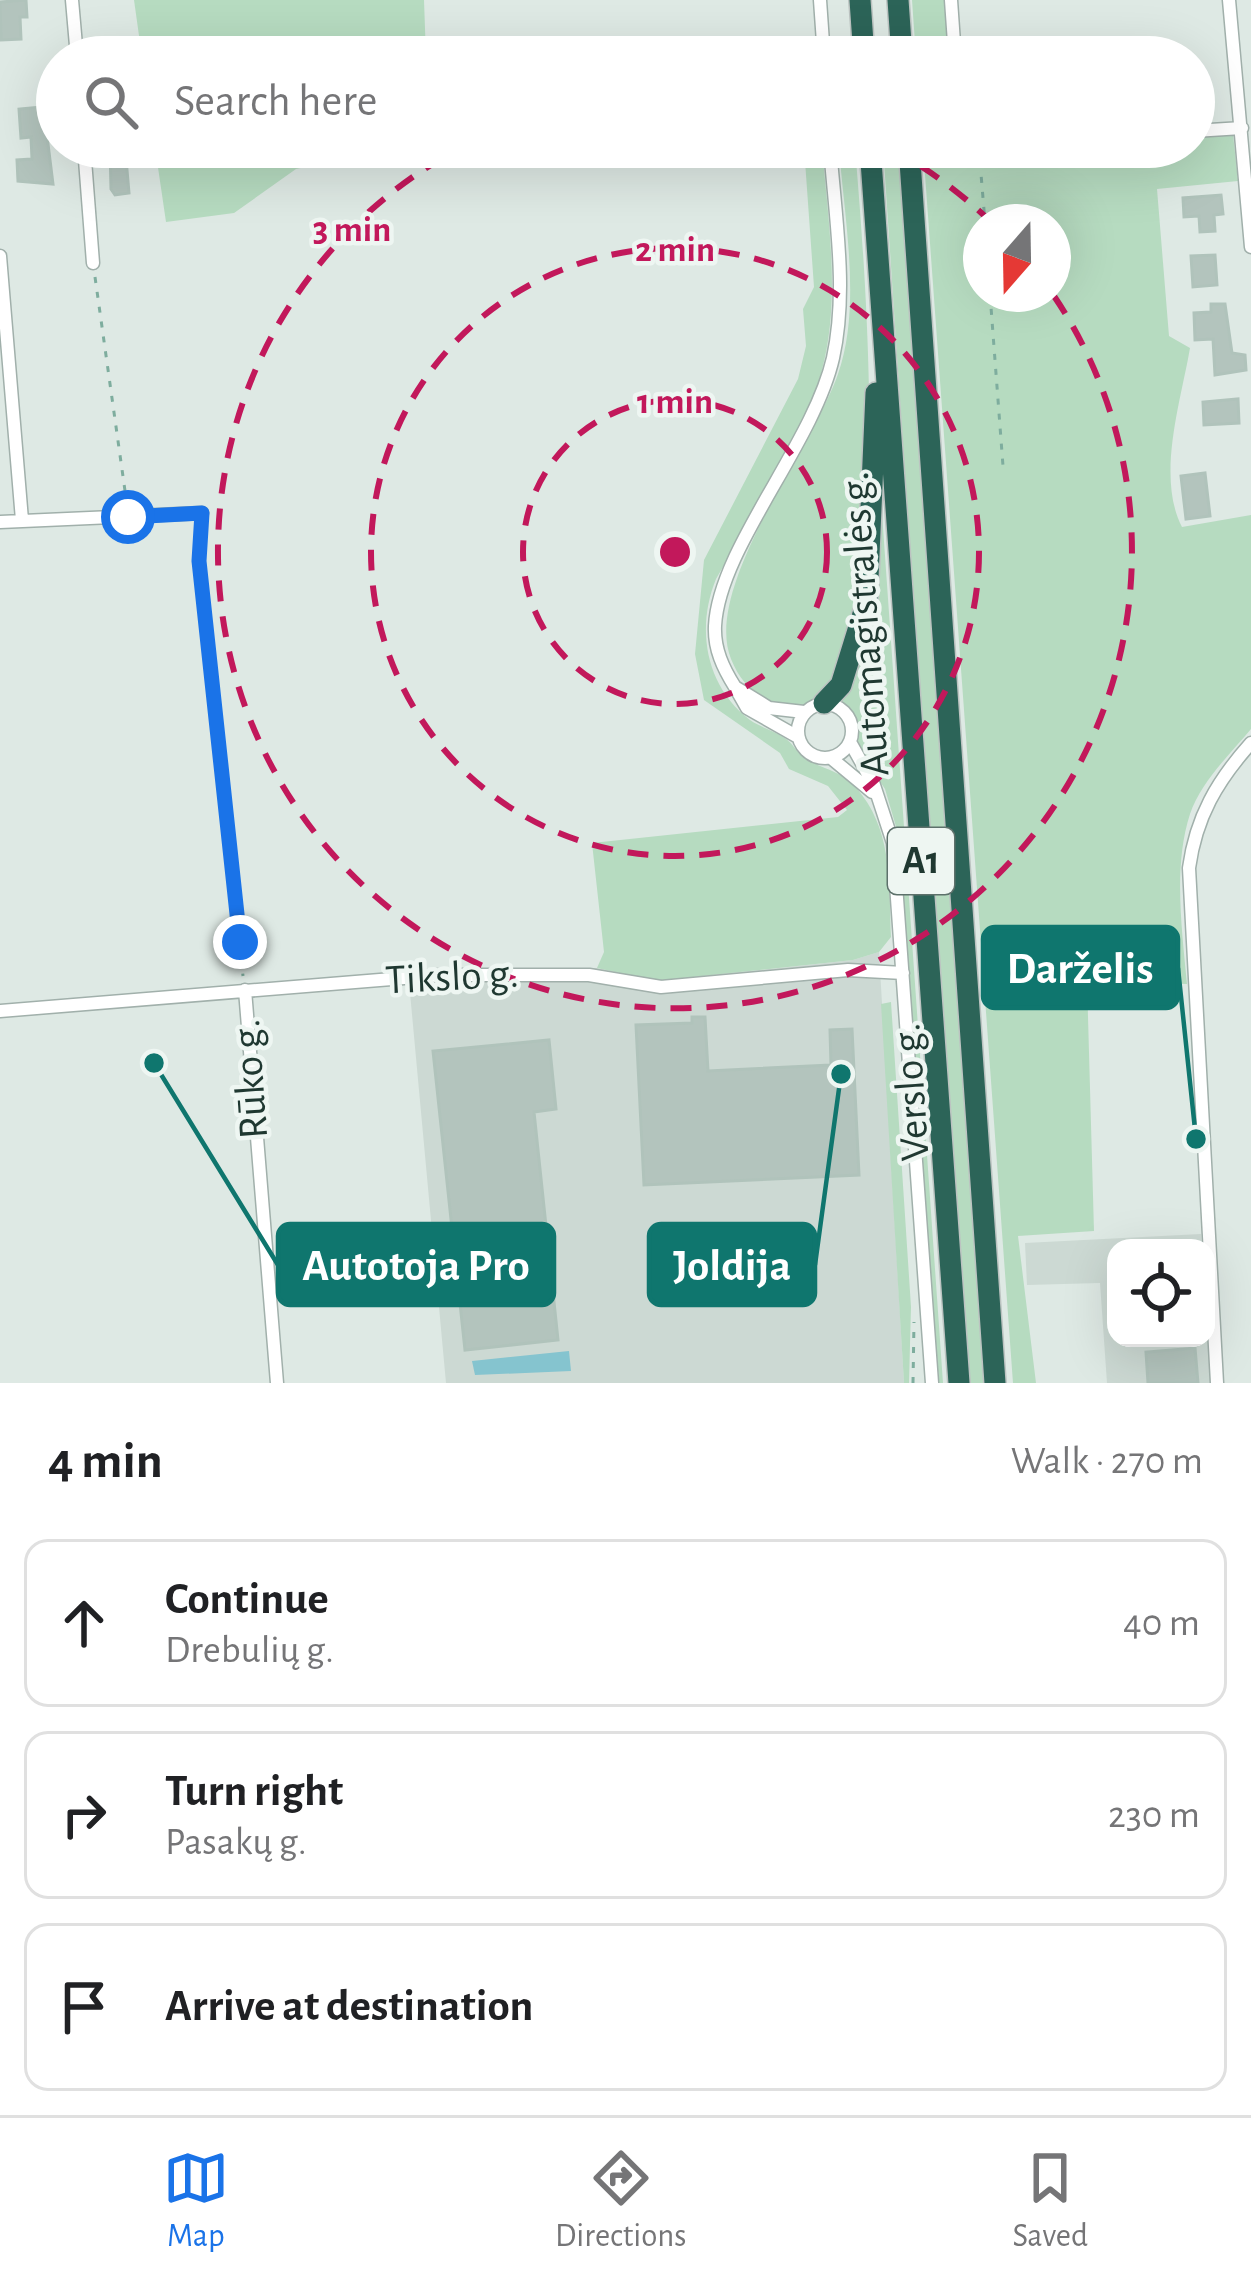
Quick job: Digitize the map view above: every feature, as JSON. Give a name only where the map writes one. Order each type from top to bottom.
[{"type":"highway","points":[[898,0],[901,36]]},
{"type":"highway","points":[[814,708],[841,685],[872,572],[875,352],[867,168]]},
{"type":"highway","name":"Automagistralės g.","points":[[868,168],[959,1383]]},
{"type":"highway","name":"Automagistralės g.","points":[[910,168],[995,1383]]},
{"type":"highway","points":[[975,1092],[988,1133],[1008,1383]]},
{"type":"street","points":[[72,0],[75,36]]},
{"type":"street","points":[[820,0],[823,36]]},
{"type":"street","points":[[951,0],[954,36]]},
{"type":"street","points":[[1228,0],[1251,247]]},
{"type":"street","points":[[1215,130],[1241,128]]},
{"type":"street","points":[[86,168],[93,263]]},
{"type":"street","points":[[832,168],[839,270],[835,344],[814,412],[734,565],[718,607],[716,646],[747,708],[798,737],[806,751],[831,758],[880,802]]},
{"type":"street","points":[[0,256],[22,520]]},
{"type":"street","points":[[0,522],[202,513]]},
{"type":"street","points":[[735,686],[769,708],[846,713],[850,742],[831,758]]},
{"type":"street","points":[[798,737],[814,708]]},
{"type":"street","name":"Verslo g.","points":[[850,742],[880,802],[893,843],[932,1383]]},
{"type":"street","points":[[1217,1383],[1189,868],[1197,826],[1214,789],[1251,743]]},
{"type":"street","name":"Tikslo g.","points":[[0,1011],[462,974],[589,975],[661,987],[848,970],[903,973]]},
{"type":"street","name":"Rūko g.","points":[[245,990],[278,1383]]},
{"type":"path","points":[[981,168],[984,204]]},
{"type":"path","points":[[93,263],[128,517]]},
{"type":"path","points":[[991,312],[1003,466]]},
{"type":"path","points":[[202,513],[199,561],[245,990]]},
{"type":"shaded area","points":[[879,952],[904,1383],[446,1383],[408,971],[597,968],[655,981],[853,960]]},
{"type":"shaded area","points":[[1201,1234],[1201,1239],[1107,1239],[1107,1347],[1209,1347],[1211,1383],[1107,1383],[1100,1283],[1027,1285],[1025,1243]]},
{"type":"green space","points":[[134,0],[424,0],[425,36],[139,36]]},
{"type":"green space","points":[[912,0],[946,0],[948,36],[915,36]]},
{"type":"green space","points":[[1233,134],[1238,181],[1157,189],[1169,336],[1190,348],[1173,439],[1171,485],[1182,527],[1251,515],[1251,729],[1201,791],[1190,814],[1180,898],[1187,984],[1087,981],[1094,1231],[1018,1236],[1036,1383],[1013,1383],[925,168],[1215,168],[1215,135]]},
{"type":"green space","points":[[158,168],[300,168],[234,213],[166,222]]},
{"type":"green space","points":[[806,168],[824,168],[831,315],[822,370],[803,425],[716,579],[706,636],[714,673],[735,706],[787,740],[805,759],[850,782],[872,811],[887,863],[891,937],[879,952],[853,960],[655,981],[597,968],[604,952],[592,843],[838,817],[847,810],[828,786],[789,769],[780,753],[704,700],[695,654],[704,560],[798,379],[806,346],[803,309],[814,287]]},
{"type":"green space","points":[[841,168],[857,168],[864,268],[869,467],[864,565],[849,646],[823,697],[782,706],[745,683],[731,659],[726,629],[746,556],[838,374],[849,320]]},
{"type":"green space","points":[[884,168],[901,168],[986,1383],[966,1383]]},
{"type":"green space","points":[[878,456],[943,1383],[939,1383],[897,830],[885,789],[858,748],[856,720],[839,700]]},
{"type":"green space","points":[[891,1002],[911,1307],[909,1383],[904,1383],[881,1004]]},
{"type":"water","points":[[569,1351],[571,1371],[475,1375],[472,1361]]},
{"type":"building","points":[[26,0],[27,17],[20,17],[21,39],[1,40],[0,2]]},
{"type":"building","points":[[36,108],[36,168],[51,168],[53,184],[18,181],[17,160],[32,159],[31,137],[21,138],[19,109]]},
{"type":"building","points":[[110,168],[127,168],[129,193],[115,195]]},
{"type":"building","points":[[1221,195],[1223,214],[1214,215],[1215,231],[1200,232],[1199,216],[1184,217],[1183,198]]},
{"type":"building","points":[[1215,255],[1217,285],[1193,287],[1191,256]]},
{"type":"building","points":[[1211,304],[1225,304],[1232,353],[1245,355],[1246,370],[1215,375],[1213,339],[1195,340],[1194,313],[1211,312]]},
{"type":"building","points":[[1238,399],[1239,423],[1204,425],[1203,402]]},
{"type":"building","points":[[1205,473],[1210,516],[1186,519],[1181,476]]},
{"type":"building","points":[[692,1017],[705,1017],[708,1071],[831,1065],[830,1030],[852,1029],[859,1175],[644,1185],[636,1025],[692,1023]]},
{"type":"building","points":[[549,1040],[556,1109],[534,1112],[558,1340],[465,1350],[433,1051]]},
{"type":"building","points":[[1195,1348],[1198,1383],[1148,1383],[1146,1352]]},
{"type":"place","name":"Autotoja Pro","points":[[154,1063]]},
{"type":"place","name":"Joldija","points":[[841,1074]]},
{"type":"place","name":"Darželis","points":[[1196,1139]]},
{"type":"route","points":[[128,517],[202,513],[199,561],[240,942]]}]
